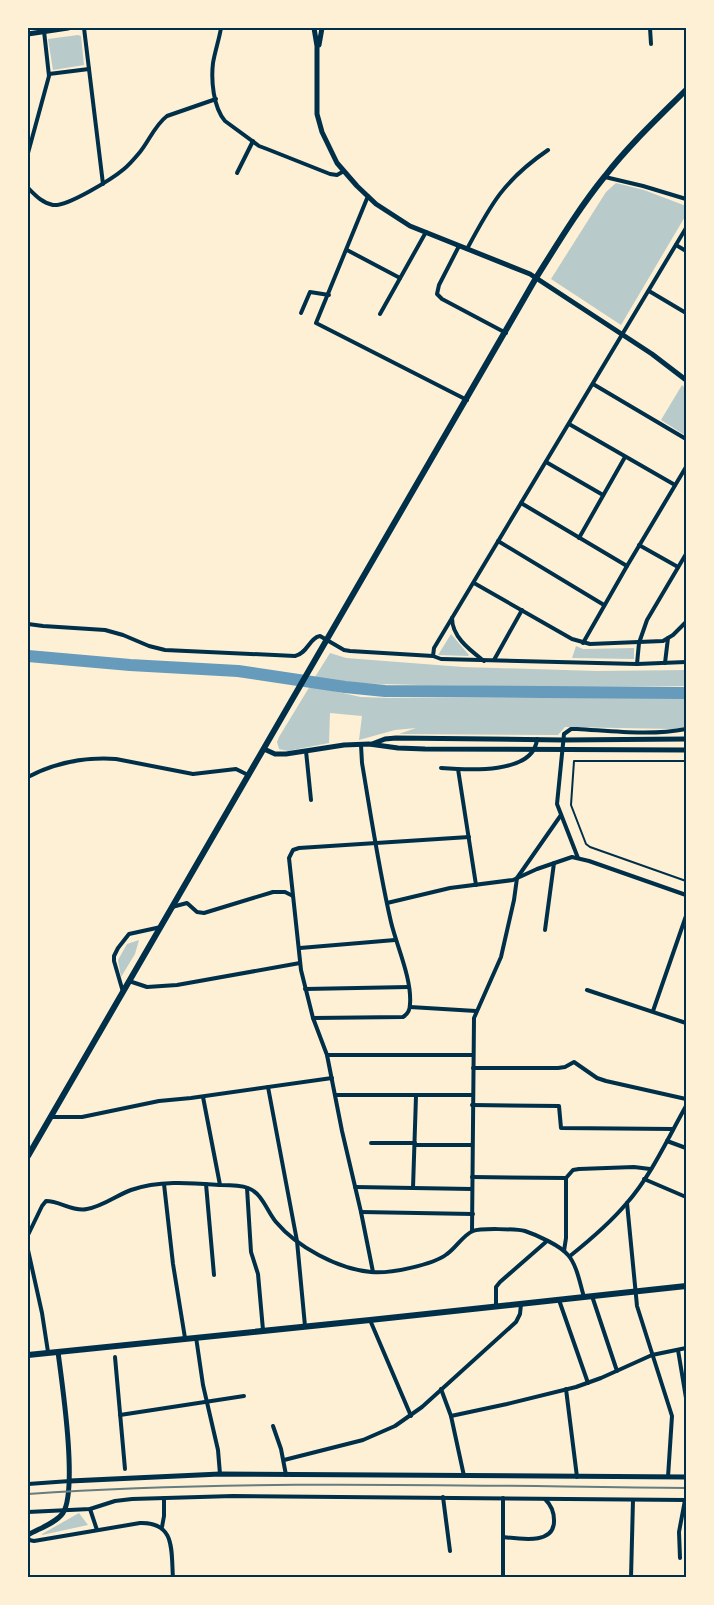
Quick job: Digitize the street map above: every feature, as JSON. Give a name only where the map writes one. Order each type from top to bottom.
[{"type":"main road","points":[[28,1156],[536,278],[583,206],[605,177],[636,141],[686,90]]},
{"type":"main road","points":[[28,1355],[686,1286]]},
{"type":"street","points":[[28,34],[68,28]]},
{"type":"street","points":[[84,28],[103,184]]},
{"type":"street","points":[[221,28],[213,65],[216,99],[219,111],[225,121],[267,149],[330,174],[337,175],[344,171]]},
{"type":"street","points":[[314,28],[316,35],[317,114],[322,132],[337,163],[368,196],[392,216],[536,278],[623,334],[686,380]]},
{"type":"street","points":[[316,70],[322,28]]},
{"type":"street","points":[[650,28],[651,44]]},
{"type":"street","points":[[28,153],[50,74],[44,31]]},
{"type":"street","points":[[50,74],[89,69]]},
{"type":"street","points":[[28,188],[42,201],[58,205],[62,204],[103,184],[128,165],[148,142],[161,121],[167,116],[216,99]]},
{"type":"street","points":[[237,174],[253,141]]},
{"type":"street","points":[[467,249],[503,189],[516,174],[548,150]]},
{"type":"street","points":[[605,177],[686,199]]},
{"type":"street","points":[[368,196],[316,323],[466,400]]},
{"type":"street","points":[[433,656],[433,650],[686,228]]},
{"type":"street","points":[[380,314],[426,232]]},
{"type":"street","points":[[676,245],[686,251]]},
{"type":"street","points":[[459,246],[436,294],[442,299],[506,332]]},
{"type":"street","points":[[347,250],[400,278]]},
{"type":"street","points":[[649,290],[686,313]]},
{"type":"street","points":[[301,313],[310,292],[329,295]]},
{"type":"street","points":[[593,384],[686,439]]},
{"type":"street","points":[[569,424],[625,458],[675,485]]},
{"type":"street","points":[[579,538],[625,458]]},
{"type":"street","points":[[546,462],[603,496]]},
{"type":"street","points":[[583,643],[686,467]]},
{"type":"street","points":[[521,504],[627,566]]},
{"type":"street","points":[[498,541],[604,605]]},
{"type":"street","points":[[639,545],[678,567]]},
{"type":"street","points":[[637,664],[638,643],[647,620],[686,554]]},
{"type":"street","points":[[474,583],[572,639],[583,643],[660,642],[668,638],[686,622]]},
{"type":"street","points":[[494,660],[522,610]]},
{"type":"street","points":[[452,618],[452,626],[463,642],[484,661]]},
{"type":"street","points":[[28,624],[106,630],[158,648],[181,651],[296,656],[304,652],[318,636],[344,650],[433,656],[439,659],[637,664],[686,662]]},
{"type":"street","points":[[665,663],[668,638]]},
{"type":"street","points":[[578,858],[557,801],[564,734],[570,730],[675,731],[686,729]]},
{"type":"street","points":[[675,731],[678,739]]},
{"type":"street","points":[[264,749],[280,754],[330,746],[369,744],[396,738],[537,740],[686,739]]},
{"type":"street","points":[[441,768],[497,769],[532,754],[536,749],[537,740]]},
{"type":"street","points":[[369,744],[398,748],[686,750]]},
{"type":"street","points":[[313,1018],[403,1017],[407,1014],[410,1007],[409,987],[386,903],[362,763],[361,745]]},
{"type":"street","points":[[306,751],[311,800]]},
{"type":"street","points":[[28,777],[66,761],[104,758],[147,764],[193,774],[236,769],[249,775]]},
{"type":"street","points":[[458,769],[476,885]]},
{"type":"street","points":[[472,1231],[473,1023],[476,1011],[494,978],[501,957],[518,878],[561,815]]},
{"type":"street","points":[[372,1272],[327,1056],[305,989],[300,963],[290,858],[294,850],[298,848],[469,838]]},
{"type":"street","points":[[386,903],[443,890],[504,882],[570,858],[578,858],[686,895]]},
{"type":"street","points":[[545,930],[554,863]]},
{"type":"street","points":[[172,907],[187,903],[197,912],[204,913],[273,892],[285,892],[293,896]]},
{"type":"street","points":[[653,1011],[686,916]]},
{"type":"street","points":[[123,992],[114,962],[118,948],[129,934],[161,927]]},
{"type":"street","points":[[300,948],[395,940]]},
{"type":"street","points":[[129,981],[147,987],[177,985],[300,963]]},
{"type":"street","points":[[305,989],[409,987]]},
{"type":"street","points":[[587,990],[686,1023]]},
{"type":"street","points":[[410,1007],[476,1011]]},
{"type":"street","points":[[327,1056],[473,1055]]},
{"type":"street","points":[[473,1068],[558,1068],[566,1067],[574,1062],[597,1078],[606,1081],[686,1099]]},
{"type":"street","points":[[50,1117],[82,1117],[159,1101],[203,1097],[332,1078]]},
{"type":"street","points":[[268,1087],[297,1241],[305,1326]]},
{"type":"street","points":[[336,1095],[472,1095]]},
{"type":"street","points":[[413,1188],[416,1096]]},
{"type":"street","points":[[203,1097],[220,1185]]},
{"type":"street","points":[[472,1105],[559,1106],[560,1128],[673,1129]]},
{"type":"street","points":[[570,1256],[598,1233],[627,1203],[650,1170],[686,1106]]},
{"type":"street","points":[[667,1141],[686,1148]]},
{"type":"street","points":[[371,1143],[472,1145]]},
{"type":"street","points":[[564,1251],[566,1238],[566,1178],[574,1169],[634,1167],[650,1170]]},
{"type":"street","points":[[472,1177],[566,1178]]},
{"type":"street","points":[[644,1179],[686,1197]]},
{"type":"street","points":[[164,1184],[173,1264],[185,1338]]},
{"type":"street","points":[[28,1235],[46,1201],[84,1210],[134,1189],[164,1184],[206,1184],[247,1188],[259,1196],[275,1221],[297,1241],[327,1258],[358,1270],[372,1272],[410,1268],[442,1257],[472,1231],[520,1230],[547,1241],[570,1256],[584,1297]]},
{"type":"street","points":[[206,1184],[214,1275]]},
{"type":"street","points":[[355,1187],[472,1189]]},
{"type":"street","points":[[247,1188],[251,1252],[258,1274],[262,1330]]},
{"type":"street","points":[[627,1203],[637,1306],[672,1416],[668,1477]]},
{"type":"street","points":[[361,1212],[472,1214]]},
{"type":"street","points":[[496,1306],[496,1288],[500,1282],[547,1241]]},
{"type":"street","points":[[28,1250],[42,1313],[48,1352]]},
{"type":"street","points":[[592,1296],[617,1371]]},
{"type":"street","points":[[559,1300],[588,1383]]},
{"type":"street","points":[[284,1460],[372,1437],[411,1416],[516,1322],[520,1314],[521,1304]]},
{"type":"street","points":[[370,1320],[411,1416]]},
{"type":"street","points":[[196,1337],[206,1402],[217,1445],[220,1474]]},
{"type":"street","points":[[451,1416],[500,1406],[588,1383],[652,1355],[686,1348]]},
{"type":"street","points":[[678,1350],[686,1398]]},
{"type":"street","points":[[58,1352],[70,1482],[69,1496],[65,1510],[58,1518],[28,1536],[30,1540],[34,1541],[140,1523],[152,1523],[162,1527],[169,1538],[173,1578]]},
{"type":"street","points":[[115,1357],[125,1469]]},
{"type":"street","points":[[441,1389],[451,1416],[464,1476]]},
{"type":"street","points":[[566,1389],[578,1476]]},
{"type":"street","points":[[120,1416],[244,1396]]},
{"type":"street","points":[[273,1426],[284,1460],[286,1475]]},
{"type":"street","points":[[28,1484],[220,1474],[686,1477]]},
{"type":"street","points":[[28,1512],[90,1509],[119,1500],[232,1496],[686,1500],[679,1532],[680,1558]]},
{"type":"street","points":[[443,1497],[450,1551]]},
{"type":"street","points":[[162,1527],[164,1498]]},
{"type":"street","points":[[504,1498],[504,1578]]},
{"type":"street","points":[[503,1538],[531,1539],[551,1534],[554,1529],[554,1513],[545,1499]]},
{"type":"street","points":[[631,1578],[633,1500]]},
{"type":"street","points":[[90,1509],[97,1530]]},
{"type":"lane","points":[[686,761],[574,761],[570,801],[572,811],[586,844],[590,847],[686,881]]},
{"type":"shaded area","points":[[81,36],[84,65],[53,70],[48,39]]},
{"type":"shaded area","points":[[616,183],[644,190],[686,206],[686,215],[621,325],[551,279],[606,192]]},
{"type":"shaded area","points":[[682,385],[686,389],[686,436],[661,420]]},
{"type":"shaded area","points":[[451,634],[469,655],[468,656],[438,655]]},
{"type":"shaded area","points":[[576,646],[583,649],[634,648],[634,659],[572,658]]},
{"type":"shaded area","points":[[330,653],[346,658],[463,667],[597,671],[686,670],[686,686],[542,687],[347,683],[315,677]]},
{"type":"shaded area","points":[[310,686],[361,697],[391,698],[686,698],[686,727],[673,729],[565,727],[558,735],[399,734],[416,728],[395,730],[359,740],[362,716],[330,713],[329,743],[288,751],[279,749],[277,742],[279,737]]},
{"type":"shaded area","points":[[139,940],[135,954],[121,977],[118,960],[127,944]]},
{"type":"shaded area","points":[[79,1513],[88,1525],[42,1535],[42,1534]]},
{"type":"waterway","points":[[28,656],[130,665],[238,671],[385,691],[686,693]]},
{"type":"railway","points":[[28,1494],[192,1486],[275,1485],[686,1488]]}]
